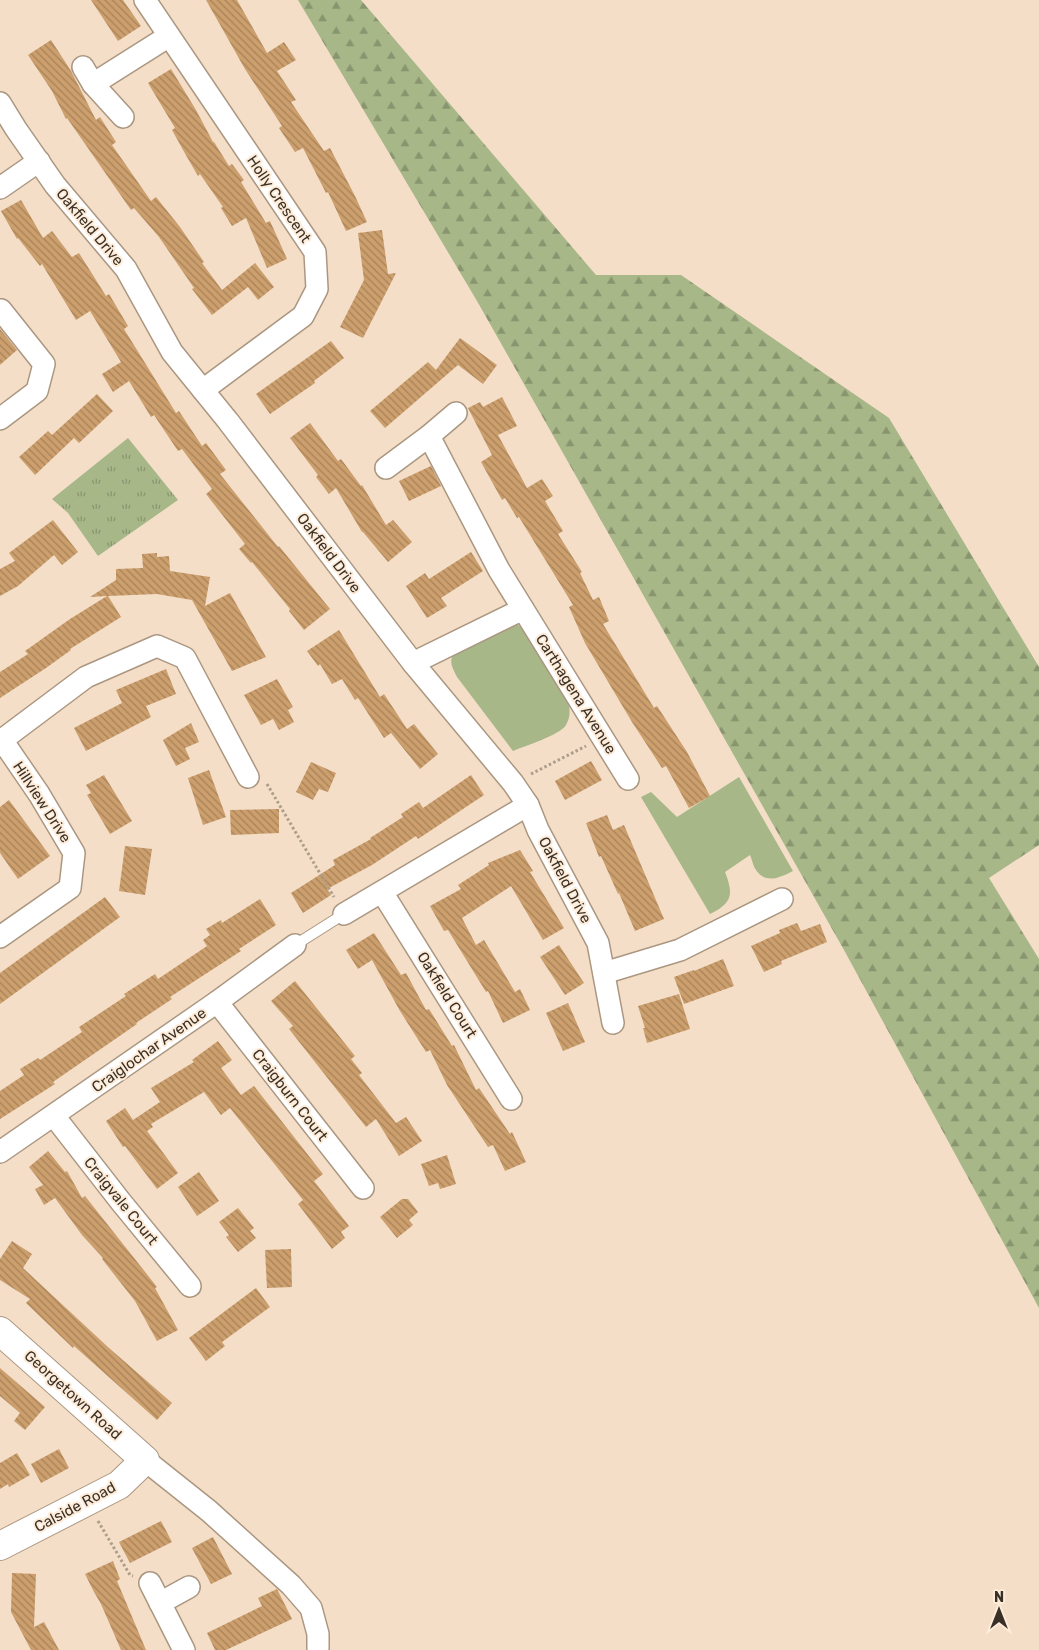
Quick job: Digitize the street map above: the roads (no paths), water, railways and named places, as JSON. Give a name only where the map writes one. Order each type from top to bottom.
[{"type":"street","name":"Holly Crescent","points":[[145,0],[315,252],[316,289],[303,316],[203,390]]},
{"type":"street","points":[[123,117],[88,76],[170,36]]},
{"type":"street","name":"Oakfield Drive","points":[[0,103],[55,185],[126,270],[172,352],[413,663],[513,783],[528,805],[538,830],[598,943],[613,1024]]},
{"type":"street","points":[[0,188],[38,162]]},
{"type":"street","points":[[0,419],[37,391],[44,364],[1,310]]},
{"type":"street","points":[[386,468],[456,413]]},
{"type":"street","name":"Carthagena Avenue","points":[[429,436],[499,570],[628,779]]},
{"type":"street","points":[[413,663],[523,609]]},
{"type":"street","name":"Hillview Drive","points":[[0,937],[70,888],[74,853],[39,794],[2,740],[86,677],[156,646],[185,658],[248,777]]},
{"type":"street","points":[[344,914],[528,805]]},
{"type":"street","name":"Oakfield Court","points":[[382,892],[512,1099]]},
{"type":"street","points":[[604,973],[680,950],[782,899]]},
{"type":"street","name":"Craiglochar Avenue","points":[[0,1152],[217,1002],[295,944]]},
{"type":"street","name":"Craigburn Court","points":[[217,1002],[364,1188]]},
{"type":"street","name":"Craigvale Court","points":[[54,1116],[190,1286]]},
{"type":"street","name":"Georgetown Road","points":[[0,1331],[145,1460]]},
{"type":"street","points":[[145,1460],[209,1511],[291,1585],[311,1608],[318,1634],[318,1649]]},
{"type":"street","name":"Calside Road","points":[[0,1546],[119,1485],[145,1460]]},
{"type":"street","points":[[150,1583],[184,1650]]},
{"type":"street","points":[[160,1603],[189,1587]]},
{"type":"lane","points":[[295,944],[344,914]]}]
